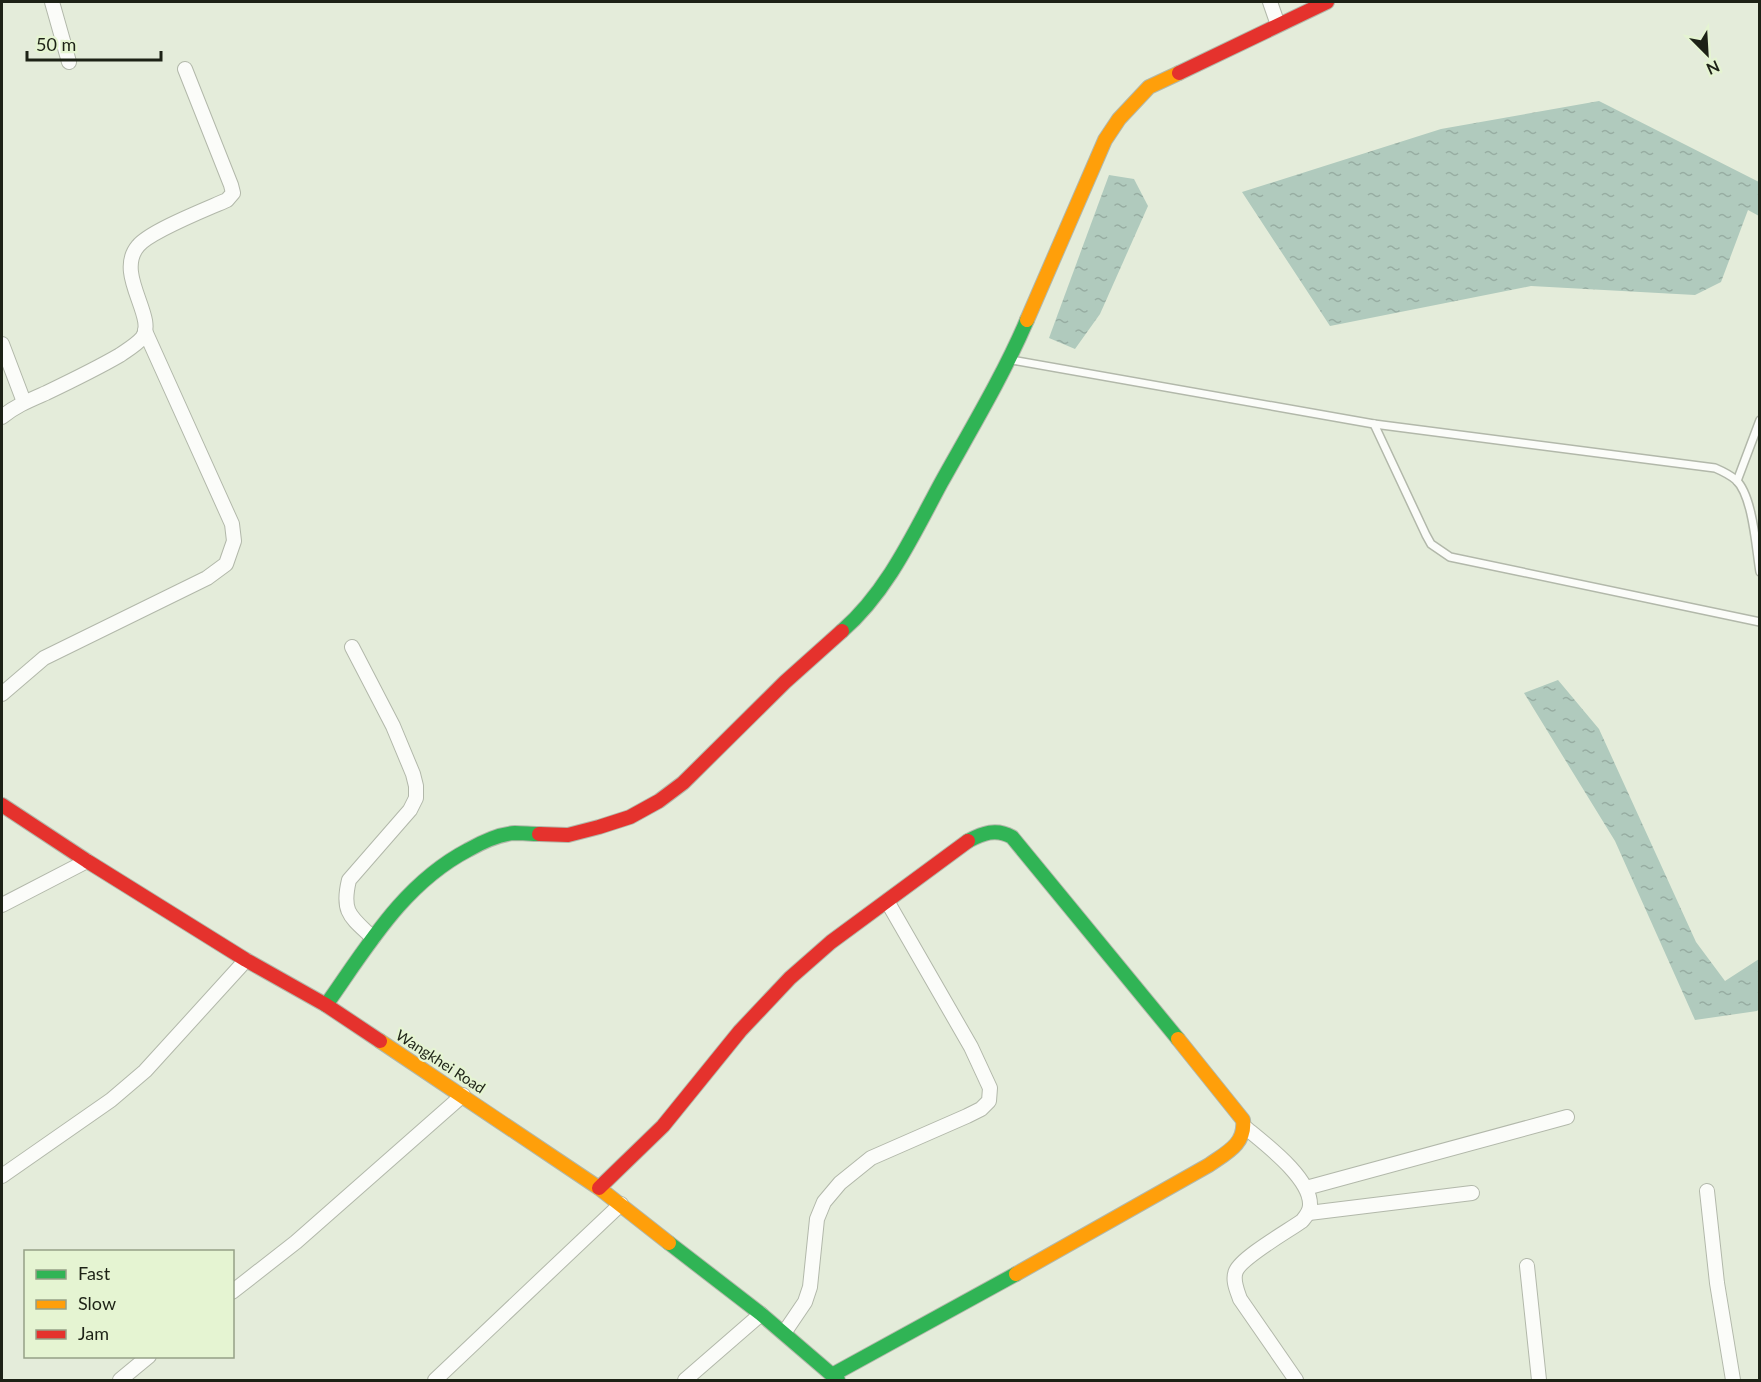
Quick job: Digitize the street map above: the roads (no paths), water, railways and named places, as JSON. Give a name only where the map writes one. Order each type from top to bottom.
[{"type":"street","points":[[52,2],[69,62]]},
{"type":"street","points":[[1270,2],[1278,25]]},
{"type":"street","points":[[326,1005],[392,911],[421,881],[452,858],[486,840],[514,833],[568,835],[599,827],[630,817],[659,801],[683,783],[785,681],[861,615],[890,575],[1010,360],[1105,140],[1119,118],[1149,87],[1327,2]]},
{"type":"street","points":[[2,417],[24,402],[107,362],[136,344],[145,331],[130,272],[130,262],[138,245],[150,236],[227,200],[233,193],[185,69]]},
{"type":"street","points":[[2,694],[44,658],[207,578],[226,564],[234,541],[232,524],[145,331]]},
{"type":"street","points":[[2,344],[24,402]]},
{"type":"street","points":[[352,647],[393,726],[416,786],[416,798],[410,810],[349,880],[345,894],[349,914],[373,938]]},
{"type":"street","name":"Wangkhei Road","points":[[2,805],[246,960],[326,1005],[600,1188],[761,1314],[835,1378]]},
{"type":"street","points":[[600,1188],[663,1125],[740,1030],[790,978],[831,942],[967,842],[992,831],[1004,831],[1012,837],[1063,897],[1233,1107],[1246,1128],[1272,1149],[1306,1188],[1311,1203],[1309,1213],[1302,1221],[1245,1260],[1236,1271],[1235,1277],[1240,1299],[1296,1380]]},
{"type":"street","points":[[2,905],[87,861]]},
{"type":"street","points":[[784,1333],[805,1302],[810,1287],[817,1219],[824,1202],[840,1183],[871,1158],[968,1116],[981,1109],[989,1101],[990,1088],[971,1047],[887,901]]},
{"type":"street","points":[[2,1176],[111,1100],[145,1071],[246,960]]},
{"type":"street","points":[[234,1290],[296,1242],[463,1095]]},
{"type":"street","points":[[1306,1188],[1567,1117]]},
{"type":"street","points":[[835,1378],[1209,1165],[1242,1140],[1246,1128]]},
{"type":"street","points":[[1707,1191],[1717,1283],[1733,1380]]},
{"type":"street","points":[[1309,1213],[1472,1193]]},
{"type":"street","points":[[435,1380],[621,1204]]},
{"type":"street","points":[[1527,1266],[1539,1380]]},
{"type":"street","points":[[686,1380],[761,1314]]},
{"type":"street","points":[[120,1380],[147,1358]]},
{"type":"lane","points":[[1010,360],[1374,424],[1715,468],[1737,481],[1744,492],[1750,512],[1760,572]]},
{"type":"lane","points":[[1737,481],[1760,420]]},
{"type":"lane","points":[[1374,424],[1426,535],[1438,551],[1450,557],[1760,622]]},
{"type":"water","points":[[1599,101],[1759,182],[1759,216],[1748,210],[1721,282],[1695,295],[1531,286],[1330,326],[1242,192],[1441,129]]},
{"type":"water","points":[[1109,175],[1134,179],[1148,206],[1100,314],[1075,349],[1049,338]]},
{"type":"water","points":[[1558,680],[1599,729],[1696,942],[1725,981],[1759,959],[1759,1009],[1757,1011],[1695,1020],[1615,841],[1524,693]]}]
